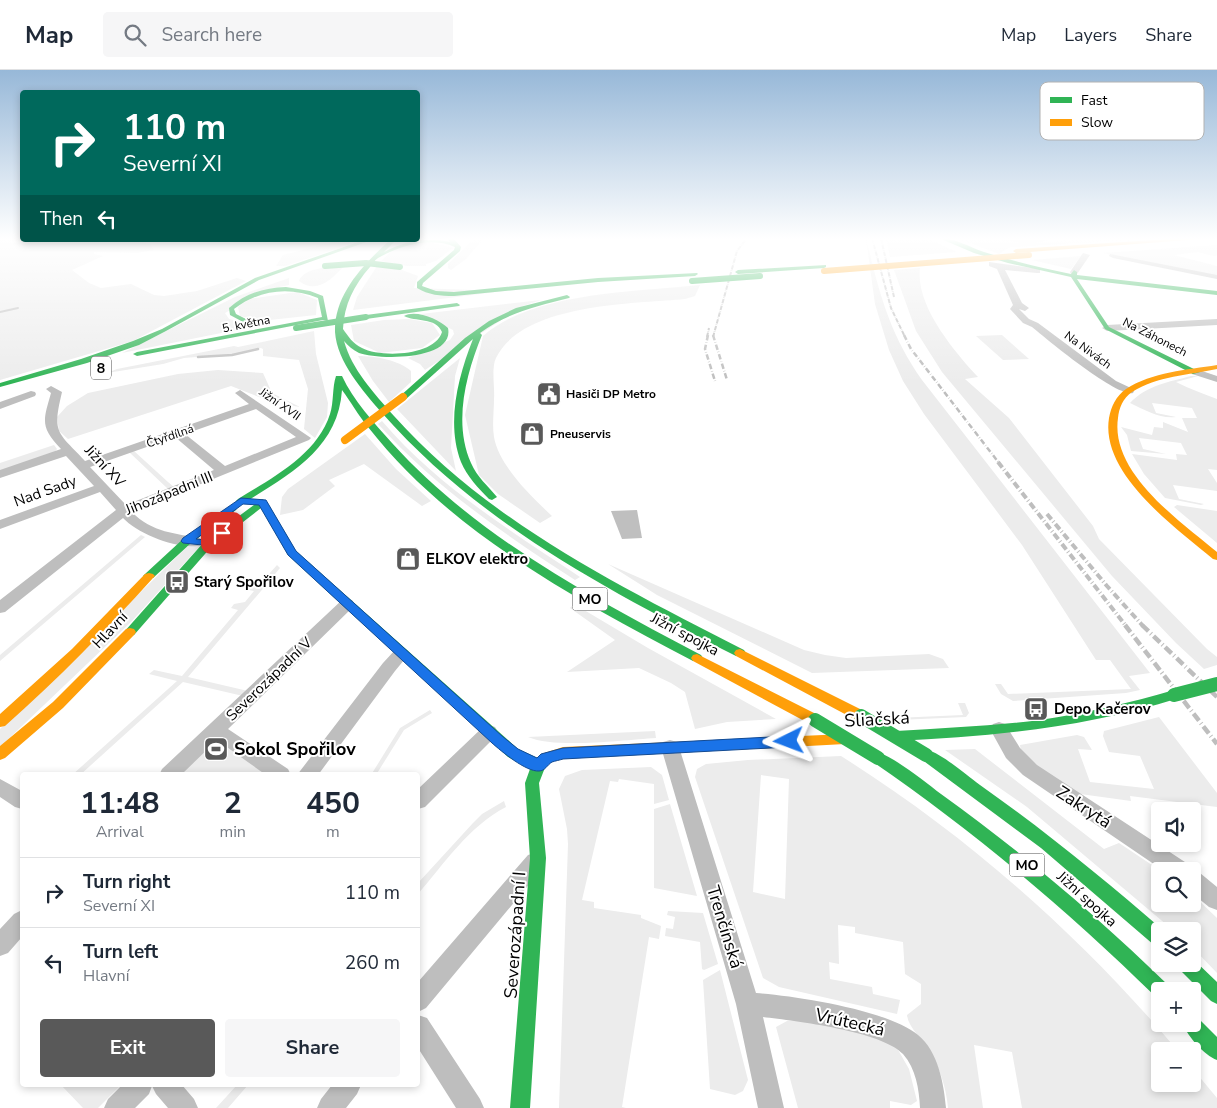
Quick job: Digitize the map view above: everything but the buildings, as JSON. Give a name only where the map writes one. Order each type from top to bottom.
[{"type":"main road","points":[[0,385],[124,348],[156,334],[243,286]]},
{"type":"main road","points":[[204,309],[255,286]]},
{"type":"main road","points":[[299,286],[310,292]]},
{"type":"main road","points":[[302,286],[315,286]]},
{"type":"main road","points":[[326,323],[339,286]]},
{"type":"main road","name":"Jižní spojka","points":[[354,286],[348,295],[342,311],[339,330],[345,353],[370,394],[398,428],[446,474],[526,533],[625,593],[860,716],[926,754],[1051,844],[1151,931]]},
{"type":"main road","points":[[420,286],[430,292],[447,294],[526,286]]},
{"type":"main road","name":"5. května","points":[[0,385],[159,350],[298,324],[482,297],[594,286]]},
{"type":"main road","name":"5. května","points":[[129,361],[298,324],[326,323],[367,314],[629,286]]},
{"type":"main road","points":[[606,291],[637,286]]},
{"type":"main road","name":"Na Záhonech","points":[[1081,286],[1107,328],[1196,372]]},
{"type":"main road","points":[[1178,286],[1217,291]]},
{"type":"main road","points":[[298,324],[247,322],[235,317],[231,313],[231,309],[243,299],[264,292],[292,289],[320,295],[326,323]]},
{"type":"main road","points":[[341,443],[426,380],[492,322],[516,310],[580,295]]},
{"type":"main road","points":[[367,314],[421,317],[438,322],[446,329],[444,338],[430,348],[406,354],[378,356]]},
{"type":"main road","points":[[339,330],[357,350],[398,359],[415,367],[419,374],[416,381],[403,397]]},
{"type":"main road","points":[[480,331],[472,346],[466,365],[460,422],[462,449],[466,464],[476,479],[526,533]]},
{"type":"main road","points":[[1217,367],[1152,381],[1129,391],[1120,400],[1114,414],[1112,431],[1117,451],[1133,480],[1152,500],[1217,557]]},
{"type":"main road","name":"8","points":[[0,392],[97,368]]},
{"type":"main road","name":"Jižní spojka","points":[[336,373],[367,423],[408,468],[484,530],[581,594],[815,720],[926,788],[1003,846],[1086,917],[1153,982]]},
{"type":"main road","name":"Hlavní","points":[[0,722],[33,694],[92,638],[153,571],[187,541],[303,457],[326,433],[335,412],[336,373]]},
{"type":"main road","name":"Hlavní","points":[[0,754],[58,705],[121,643],[176,578],[208,544],[318,461]]},
{"type":"main road","points":[[264,486],[260,493],[262,502],[292,553],[488,732],[513,753],[538,766]]},
{"type":"main road","points":[[241,501],[262,502]]},
{"type":"main road","points":[[237,522],[256,516],[271,520]]},
{"type":"main road","name":"Sliačská","points":[[538,766],[546,758],[563,753],[999,730],[1091,716],[1217,684]]},
{"type":"main road","name":"Severozápadní I","points":[[520,1108],[538,858],[532,792],[534,775],[538,766]]},
{"type":"main road","points":[[1194,972],[1217,995]]},
{"type":"main road","points":[[1199,1032],[1217,1051]]},
{"type":"street","name":"Na Nivách","points":[[1008,286],[1018,305],[1014,309],[1026,322],[1035,326],[1112,383],[1129,391]]},
{"type":"street","points":[[1107,328],[1217,322]]},
{"type":"street","name":"Na Záhonech","points":[[1196,372],[1217,379]]},
{"type":"street","name":"Jižní XV","points":[[51,389],[57,392],[50,418],[53,434],[124,511],[140,526],[149,531],[187,541],[208,544]]},
{"type":"street","name":"Jižní XVII","points":[[240,393],[305,438]]},
{"type":"street","points":[[0,406],[32,394]]},
{"type":"street","name":"Čtyřdílná","points":[[82,466],[257,405]]},
{"type":"street","points":[[177,433],[223,471]]},
{"type":"street","name":"Jihozápadní III","points":[[0,608],[110,520],[124,511],[305,438]]},
{"type":"street","points":[[0,474],[68,451]]},
{"type":"street","name":"Nad Sady","points":[[0,525],[102,487]]},
{"type":"street","name":"Severozápadní V","points":[[172,772],[347,604]]},
{"type":"street","points":[[309,772],[389,667],[402,654]]},
{"type":"street","points":[[216,730],[277,772]]},
{"type":"street","name":"Zakrytá","points":[[999,730],[1021,762],[1045,781],[1167,862]]},
{"type":"street","points":[[420,800],[488,732]]},
{"type":"street","name":"Trenčínská","points":[[670,747],[748,1004],[771,1108]]},
{"type":"street","points":[[0,787],[20,799]]},
{"type":"street","points":[[420,998],[538,858]]},
{"type":"street","points":[[1201,887],[1217,900]]},
{"type":"street","points":[[10,938],[20,924]]},
{"type":"street","name":"Vrútecká","points":[[748,1004],[775,1005],[883,1029],[896,1034],[910,1043],[926,1068],[934,1108]]},
{"type":"street","points":[[420,1030],[471,1108]]},
{"type":"street","points":[[117,1108],[138,1087]]},
{"type":"street","points":[[167,1087],[185,1108]]},
{"type":"street","points":[[330,1108],[346,1087]]},
{"type":"shaded area","points":[[0,286],[97,286],[101,288],[136,286],[154,295],[164,296],[197,291],[211,286],[236,286],[133,341],[0,380]]},
{"type":"shaded area","points":[[265,286],[282,286],[269,289],[225,313],[229,319],[256,326],[122,353],[235,297]]},
{"type":"shaded area","points":[[364,286],[415,286],[414,288],[504,291],[353,310],[357,297]]},
{"type":"shaded area","points":[[699,286],[695,296],[685,299],[609,305],[554,316],[530,326],[510,340],[496,358],[493,378],[494,437],[502,459],[509,470],[552,516],[540,523],[498,494],[479,475],[465,415],[483,336],[504,321],[529,310],[556,302],[616,293]]},
{"type":"shaded area","points":[[873,286],[879,286],[893,329],[922,380],[1150,673],[1129,676],[1140,690],[1126,693],[1013,701],[1001,694],[995,684],[1001,684],[1008,694],[1131,689],[1110,660],[1096,660],[1022,545],[924,414],[903,381],[889,350],[875,304]]},
{"type":"shaded area","points":[[900,286],[921,286],[930,312],[938,327],[978,377],[965,379],[1009,418],[1093,526],[1099,539],[1217,657],[1217,665],[1204,669],[1176,643],[1112,576],[942,372],[916,331]]},
{"type":"shaded area","points":[[297,292],[317,300],[316,315],[260,321],[240,316],[238,307],[248,299]]},
{"type":"shaded area","points":[[541,300],[523,306],[425,370],[420,364],[408,358],[450,340],[454,334],[453,330],[421,314]]},
{"type":"shaded area","points":[[409,319],[432,323],[440,335],[422,348],[380,353],[354,341],[351,325],[384,320]]},
{"type":"shaded area","points":[[314,331],[316,354],[328,403],[327,417],[315,438],[304,429],[308,389],[299,360],[263,356],[263,349],[261,348],[235,354],[184,358],[163,364],[107,373],[117,369]]},
{"type":"shaded area","points":[[1002,335],[1029,359],[1003,360],[976,336]]},
{"type":"shaded area","points":[[358,356],[379,358],[400,364],[411,371],[411,382],[389,402],[373,381]]},
{"type":"shaded area","points":[[460,358],[455,376],[451,448],[456,471],[397,409]]},
{"type":"shaded area","points":[[218,370],[263,373],[272,393],[284,399],[271,404],[264,399],[231,386],[68,439],[59,431],[57,417],[67,406],[88,393],[178,374]]},
{"type":"shaded area","points":[[1191,376],[1198,376],[1176,382],[1217,399],[1217,470],[1208,469],[1217,483],[1217,491],[1173,485],[1179,499],[1204,504],[1201,505],[1165,498],[1144,474],[1132,454],[1177,460],[1176,454],[1187,455],[1181,443],[1139,438],[1143,449],[1166,454],[1131,451],[1127,435],[1121,427],[1152,435],[1154,427],[1163,428],[1163,422],[1188,432],[1182,418],[1197,418],[1192,408],[1152,403],[1156,413],[1176,417],[1164,417],[1130,403],[1151,388]]},
{"type":"shaded area","points":[[284,399],[300,407],[294,406]]},
{"type":"shaded area","points":[[382,421],[403,444],[450,487],[580,577],[575,580],[471,508],[400,447],[378,424]]},
{"type":"shaded area","points":[[365,434],[396,469],[431,501],[422,506],[364,464],[329,480],[335,486],[303,510],[280,515],[282,497],[288,489]]},
{"type":"shaded area","points":[[54,445],[57,449],[54,453],[0,472],[0,463]]},
{"type":"shaded area","points":[[134,451],[174,487],[168,489],[129,452]]},
{"type":"shaded area","points":[[1177,505],[1217,511],[1217,543],[1174,507]]},
{"type":"shaded area","points":[[637,510],[642,538],[622,539],[611,511]]},
{"type":"shaded area","points":[[141,535],[145,537],[0,661],[0,655]]},
{"type":"shaded area","points":[[190,544],[200,546],[131,622],[0,747],[0,729]]},
{"type":"shaded area","points":[[608,564],[804,650],[846,658],[929,654],[943,659],[949,668],[812,673],[657,595]]},
{"type":"shaded area","points":[[277,565],[280,568],[275,574],[278,578],[266,585],[188,677],[248,691],[243,696],[183,682],[83,772],[75,772],[177,681],[149,674],[154,670],[182,676],[238,610],[231,608],[234,604],[245,602],[254,591],[249,590],[253,585],[260,584]]},
{"type":"shaded area","points":[[574,604],[648,648],[776,719],[727,722],[695,729],[685,692],[671,683],[639,668],[567,672],[615,640],[570,608]]},
{"type":"shaded area","points":[[958,703],[965,703],[969,713],[966,717],[898,720],[895,718],[963,715]]},
{"type":"shaded area","points":[[430,710],[432,713],[404,730],[378,772],[373,772],[400,728]]},
{"type":"shaded area","points":[[1159,717],[1217,793],[1217,807],[1201,805],[1201,802],[1177,802],[1130,796],[1131,801],[1073,793],[1059,784],[1021,752],[1020,745],[1077,735],[1084,737],[1092,750],[1078,749],[1090,782],[1154,789],[1140,756],[1109,752],[1103,736],[1104,731]]},
{"type":"shaded area","points":[[655,731],[656,738],[590,743],[540,741],[528,737]]},
{"type":"shaded area","name":"Sokol Spořilov","points":[[214,738],[264,772],[184,772]]},
{"type":"shaded area","points":[[975,749],[1104,849],[1119,843],[1151,864],[1151,912],[1027,807],[945,750]]},
{"type":"shaded area","points":[[841,756],[888,787],[978,854],[1021,890],[1062,928],[1141,1009],[1151,1020],[1151,1032],[1161,1032],[1170,1042],[1151,1042],[1151,1092],[1201,1092],[1201,1079],[1217,1098],[1217,1108],[1022,1108],[1012,1052],[974,1045],[983,1108],[948,1108],[944,1085],[937,1065],[930,1051],[908,1020],[907,1015],[921,1004],[921,984],[905,974],[903,942],[855,933],[855,927],[838,925],[839,964],[829,962],[830,979],[872,987],[873,994],[900,1000],[897,1014],[779,987],[763,978],[695,777],[697,769],[706,764],[748,760]],"holes":[[[761,775],[789,779],[785,899],[753,892]]]},
{"type":"shaded area","points":[[651,767],[662,775],[669,800],[654,804],[654,784],[619,779],[618,782],[610,781],[582,900],[594,902],[594,908],[641,915],[641,918],[661,926],[659,939],[649,937],[622,1107],[626,1108],[559,1108],[568,844],[559,789],[565,776],[582,770]]},
{"type":"shaded area","points":[[504,801],[506,807],[480,824],[420,892],[420,881],[482,814]]},
{"type":"shaded area","points":[[670,804],[697,896],[654,888],[654,809]]},
{"type":"shaded area","points":[[1201,903],[1217,918],[1217,973],[1201,956],[1201,922],[1163,922],[1151,912],[1201,912]]},
{"type":"shaded area","points":[[668,911],[703,913],[718,964],[704,970],[702,969],[700,942],[665,936],[666,928],[673,929],[675,917],[667,915]]},
{"type":"shaded area","points":[[720,970],[748,1080],[743,1091],[735,1095],[710,1089],[703,980]]},
{"type":"shaded area","points":[[802,1019],[884,1038],[897,1048],[909,1069],[917,1101],[911,1105],[890,1101],[890,1108],[798,1108],[776,1027],[787,1021]]},
{"type":"shaded area","points":[[63,1087],[119,1087],[98,1108],[83,1108]]},
{"type":"shaded area","points":[[235,1087],[246,1087],[228,1108],[216,1108]]},
{"type":"waterway","points":[[0,312],[18,308]]},
{"type":"waterway","points":[[198,357],[232,355],[258,349]]},
{"type":"railway","points":[[713,336],[727,286]]},
{"type":"railway","points":[[885,286],[891,308],[905,337]]},
{"type":"railway","points":[[892,286],[894,297]]},
{"type":"railway","points":[[707,337],[709,328]]},
{"type":"railway","points":[[708,335],[705,349],[715,381]]},
{"type":"railway","points":[[713,336],[727,380]]},
{"type":"railway","points":[[905,337],[911,349],[999,463]]},
{"type":"railway","points":[[998,462],[1126,626]]},
{"type":"railway","points":[[1047,514],[1143,626]]},
{"type":"railway","points":[[1125,625],[1217,744]]},
{"type":"railway","points":[[1143,626],[1217,697]]},
{"type":"traffic: fast","points":[[0,385],[84,361],[136,343],[164,330],[243,286]]},
{"type":"traffic: fast","points":[[352,286],[343,305],[340,318],[339,332],[343,351],[352,369],[376,401],[412,442],[453,479],[497,514],[544,545],[593,575],[740,653]]},
{"type":"traffic: fast","points":[[419,286],[441,294],[532,286]]},
{"type":"traffic: fast","points":[[1079,286],[1107,328],[1196,372]]},
{"type":"traffic: fast","points":[[1150,286],[1217,293]]},
{"type":"traffic: fast","points":[[268,323],[245,321],[233,315],[231,309],[240,302],[262,292],[286,289],[299,290],[321,297],[326,320]]},
{"type":"traffic: fast","points":[[403,397],[468,339],[491,322],[518,309],[567,297]]},
{"type":"traffic: fast","points":[[366,317],[457,305]]},
{"type":"traffic: fast","points":[[339,329],[354,347],[361,351],[378,355],[388,356],[420,352],[430,349],[442,340],[446,329],[442,325],[428,319],[407,316]]},
{"type":"traffic: fast","points":[[296,328],[366,317]]},
{"type":"traffic: fast","points":[[137,354],[325,318]]},
{"type":"traffic: fast","points":[[478,335],[463,382],[460,399],[459,432],[461,448],[468,468],[492,497]]},
{"type":"traffic: fast","points":[[241,501],[295,465],[319,442],[328,430],[334,416],[339,378]]},
{"type":"traffic: fast","points":[[339,379],[371,425],[409,468],[451,506],[498,542],[547,574],[697,658]]},
{"type":"traffic: fast","points":[[262,502],[292,553],[513,753],[538,766]]},
{"type":"traffic: fast","points":[[130,632],[208,544],[262,502]]},
{"type":"traffic: fast","points":[[149,576],[187,541],[232,508]]},
{"type":"traffic: fast","points":[[1174,695],[1217,684]]},
{"type":"traffic: fast","points":[[896,736],[1018,728],[1074,720],[1174,695]]},
{"type":"traffic: fast","points":[[861,716],[926,755]]},
{"type":"traffic: fast","points":[[815,720],[878,758]]},
{"type":"traffic: fast","points":[[926,755],[1046,843],[1151,931]]},
{"type":"traffic: fast","points":[[878,758],[953,811],[1026,867],[1095,927],[1153,982]]},
{"type":"traffic: fast","points":[[520,1108],[538,858],[532,783],[539,765]]},
{"type":"traffic: fast","points":[[1194,972],[1217,995]]},
{"type":"traffic: fast","points":[[1199,1032],[1217,1051]]},
{"type":"traffic: slow","points":[[1217,367],[1161,378],[1139,385],[1121,398],[1116,407],[1113,427],[1117,448],[1125,467],[1137,485],[1168,516],[1217,557]]},
{"type":"traffic: slow","points":[[345,440],[403,397]]},
{"type":"traffic: slow","points":[[0,722],[76,652],[149,576]]},
{"type":"traffic: slow","points":[[0,754],[58,705],[130,632]]},
{"type":"traffic: slow","points":[[740,653],[861,716]]},
{"type":"traffic: slow","points":[[697,658],[815,720]]},
{"type":"traffic: slow","points":[[539,765],[546,758],[563,753],[845,739]]},
{"type":"place","name":"Hasiči DP Metro","points":[[549,394]]},
{"type":"place","name":"Pneuservis","points":[[532,434]]},
{"type":"place","name":"ELKOV elektro","points":[[408,559]]},
{"type":"place","name":"Starý Spořilov","points":[[177,582]]},
{"type":"place","name":"Depo Kačerov","points":[[1036,709]]},
{"type":"place","name":"Sokol Spořilov","points":[[216,749]]},
{"type":"route","points":[[222,533],[208,544],[187,541],[241,501],[262,502],[286,546],[292,553],[513,753],[538,766],[546,758],[563,753],[789,741]]}]
